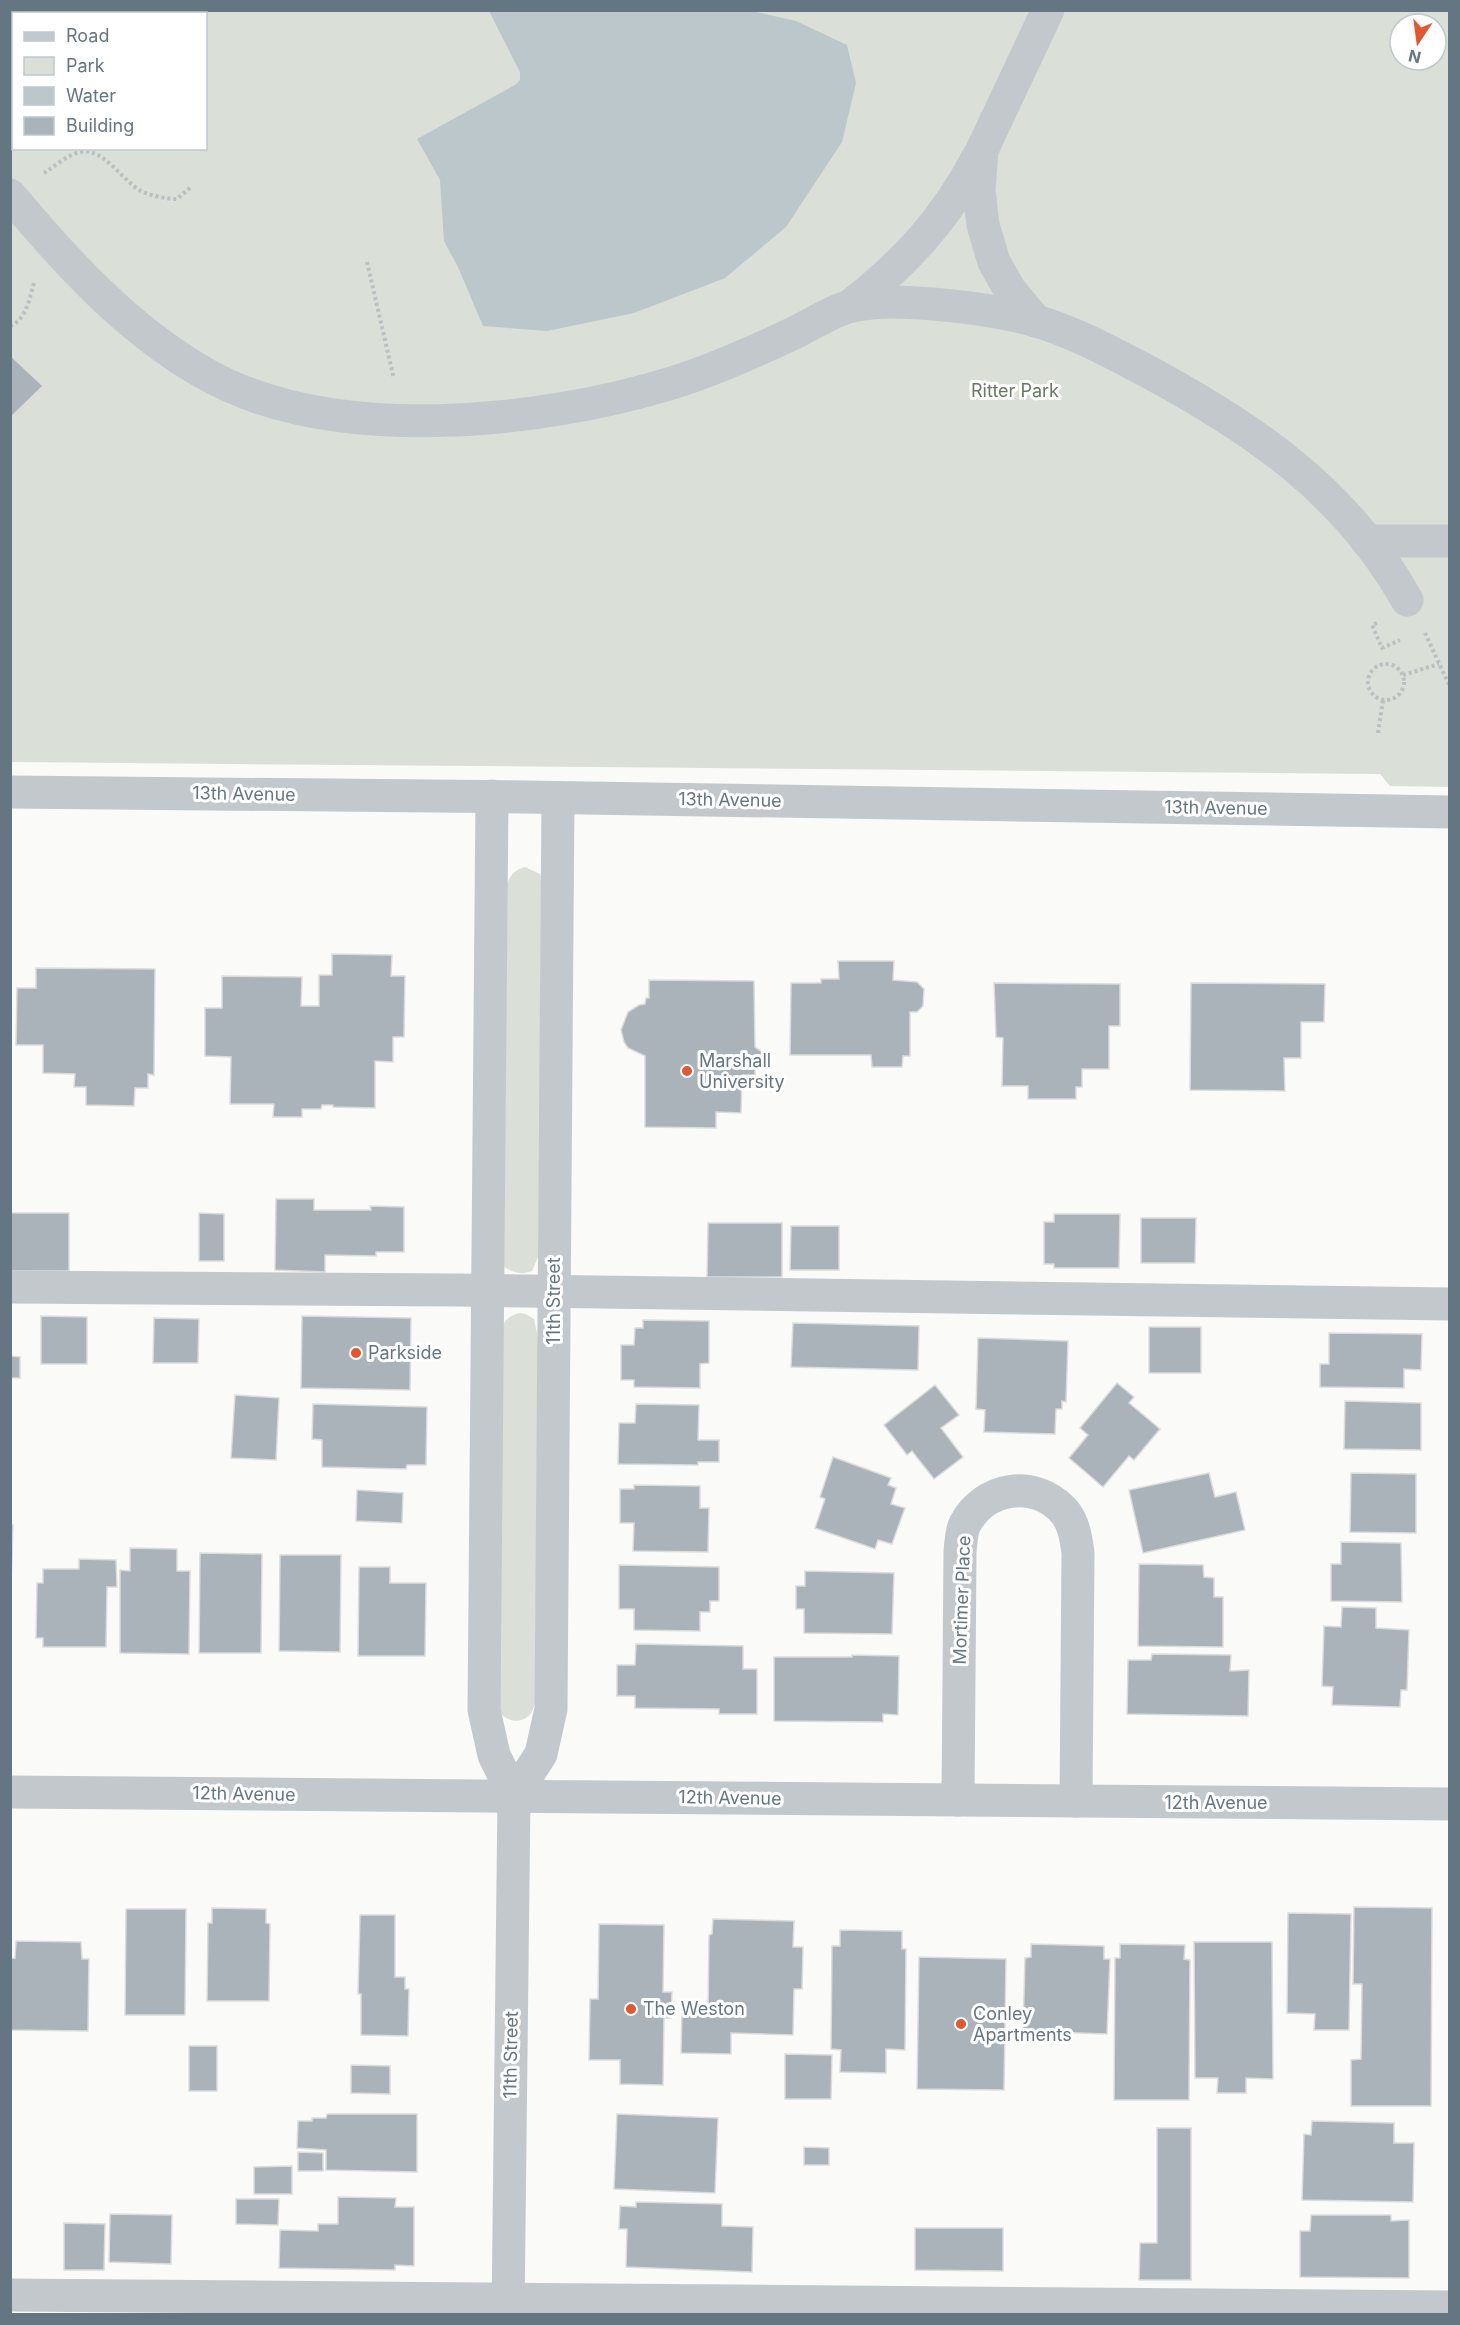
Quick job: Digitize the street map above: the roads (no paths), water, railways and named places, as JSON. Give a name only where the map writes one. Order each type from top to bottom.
[{"type":"street","points":[[10,195],[53,247],[154,340],[206,374],[260,398],[293,408],[348,417],[416,420],[476,418],[543,411],[618,398],[678,381],[737,360],[850,306],[885,278],[909,255],[963,185],[1048,10]]},
{"type":"street","points":[[982,150],[979,190],[983,225],[992,252],[1010,290],[1036,321]]},
{"type":"street","points":[[850,306],[897,301],[945,305],[1036,321],[1076,336],[1118,356],[1236,421],[1294,466],[1324,492],[1367,541],[1407,600]]},
{"type":"street","points":[[1367,541],[1449,541]]},
{"type":"street","name":"13th Avenue","points":[[10,792],[492,796],[1449,812]]},
{"type":"street","name":"11th Street","points":[[492,796],[484,1710],[494,1755],[514,1796],[508,2307]]},
{"type":"street","name":"11th Street","points":[[514,1796],[541,1754],[551,1709],[558,798]]},
{"type":"street","points":[[10,1287],[1449,1304]]},
{"type":"street","name":"Mortimer Place","points":[[958,1800],[960,1552],[964,1527],[976,1508],[995,1494],[1021,1490],[1045,1497],[1064,1510],[1076,1531],[1078,1553],[1076,1802]]},
{"type":"street","name":"12th Avenue","points":[[10,1792],[1449,1804]]},
{"type":"street","points":[[10,2295],[508,2307],[1449,2307]]},
{"type":"water","points":[[489,11],[752,11],[796,21],[847,45],[856,83],[842,142],[786,227],[725,278],[634,313],[547,331],[483,326],[458,267],[444,241],[440,180],[417,139],[515,85],[520,80],[520,72]]},
{"type":"place","name":"Marshall University","points":[[687,1071]]},
{"type":"place","name":"Parkside","points":[[356,1353]]},
{"type":"place","name":"The Weston","points":[[631,2009]]},
{"type":"place","name":"Conley Apartments","points":[[961,2024]]},
{"type":"park label","name":"Ritter Park","points":[[1015,391]]}]
